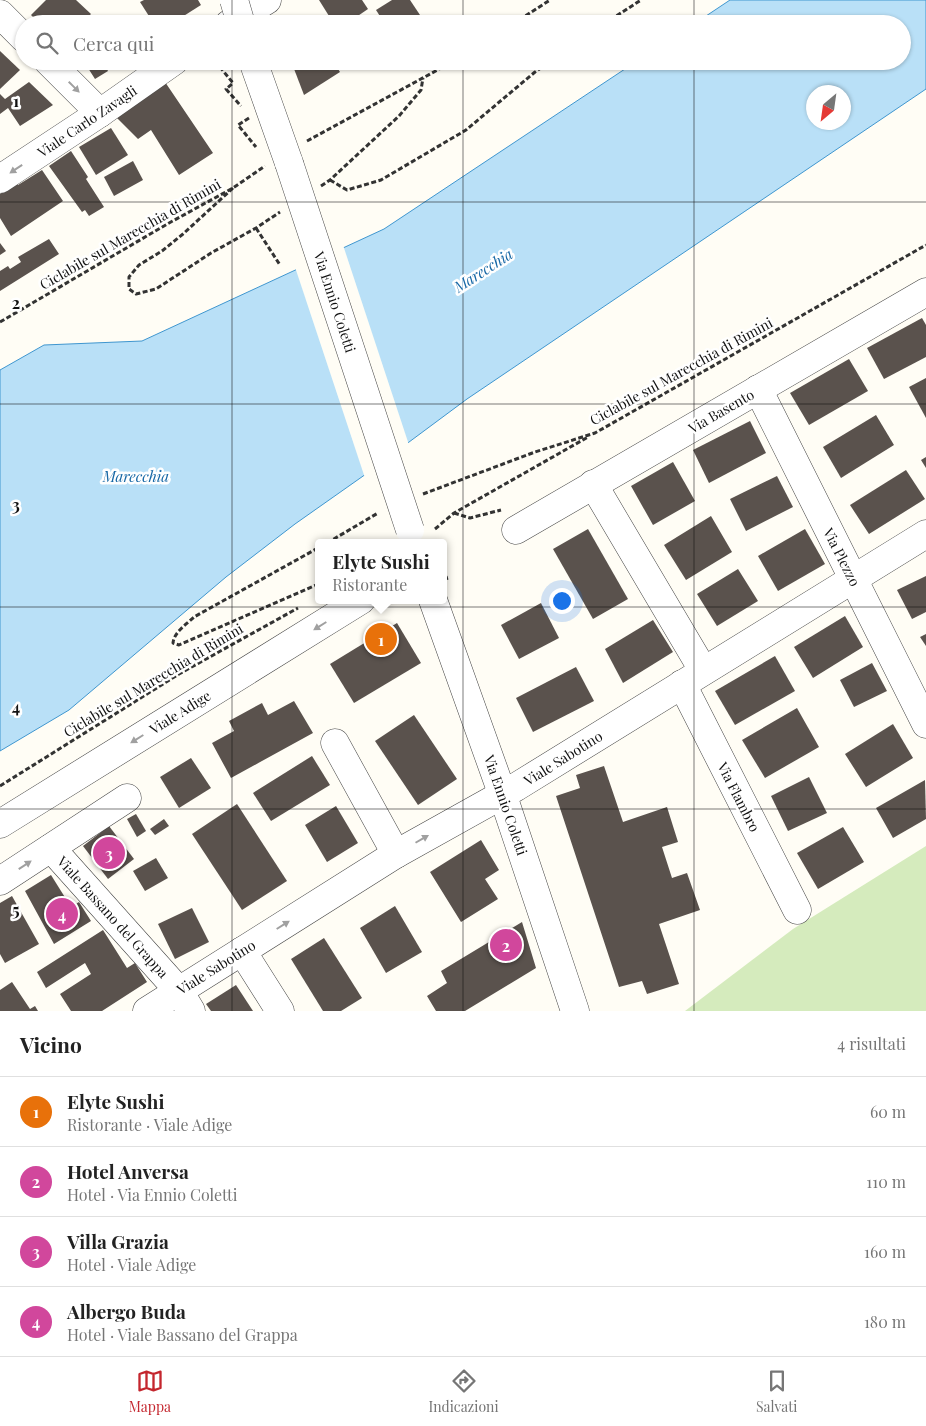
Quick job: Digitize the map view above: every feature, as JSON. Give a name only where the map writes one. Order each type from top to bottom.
[{"type":"street","points":[[234,0],[238,15]]},
{"type":"street","points":[[243,15],[267,0]]},
{"type":"street","points":[[0,14],[15,29]]},
{"type":"street","points":[[57,70],[100,113]]},
{"type":"street","name":"Viale Carlo Zavagli","points":[[0,179],[161,70]]},
{"type":"street","name":"Via Ennio Coletti","points":[[256,70],[287,157],[413,537]]},
{"type":"street","name":"Via Basento","points":[[516,530],[926,292]]},
{"type":"street","name":"Via Plezzo","points":[[758,389],[926,724]]},
{"type":"street","name":"Via Flambro","points":[[593,484],[692,677],[797,910]]},
{"type":"street","name":"Viale Sabotino","points":[[147,1011],[185,1001],[242,951],[396,854],[502,793],[516,787],[926,534]]},
{"type":"street","name":"Viale Adige","points":[[0,824],[355,604]]},
{"type":"street","name":"Via Ennio Coletti","points":[[434,604],[502,793],[574,1011]]},
{"type":"street","points":[[335,743],[396,854]]},
{"type":"street","points":[[0,881],[127,798]]},
{"type":"street","name":"Viale Bassano del Grappa","points":[[51,848],[185,1001]]},
{"type":"street","points":[[242,951],[280,1011]]},
{"type":"path","points":[[527,15],[550,0]]},
{"type":"path","points":[[618,15],[641,0]]},
{"type":"path","points":[[222,70],[233,83],[226,89],[251,117],[238,125],[257,148]]},
{"type":"path","name":"Ciclabile sul Marecchia di Rimini","points":[[0,322],[438,70]]},
{"type":"path","points":[[423,78],[420,90],[399,116],[330,180],[347,190],[380,180],[466,130],[538,70]]},
{"type":"path","points":[[233,188],[183,234],[162,251],[139,265],[129,277],[128,289],[136,294],[156,289],[211,253],[256,228],[280,266]]},
{"type":"path","name":"Ciclabile sul Marecchia di Rimini","points":[[420,496],[526,455],[595,433],[926,245]]},
{"type":"path","points":[[413,537],[431,531],[454,513],[595,433]]},
{"type":"path","points":[[334,539],[383,511]]},
{"type":"path","name":"Ciclabile sul Marecchia di Rimini","points":[[315,550],[194,617],[177,633],[173,643],[179,645],[315,585]]},
{"type":"path","name":"Ciclabile sul Marecchia di Rimini","points":[[0,786],[179,674],[305,604]]},
{"type":"green space","points":[[926,846],[926,1011],[685,1011],[793,929]]},
{"type":"water","name":"Marecchia","points":[[730,0],[926,0],[926,89],[467,399],[295,524],[226,577],[69,710],[0,751],[0,370],[44,345],[142,341],[384,229],[623,70],[911,70],[911,15],[708,15]]},
{"type":"pier","points":[[343,245],[409,445],[365,478],[295,267]]},
{"type":"building","points":[[46,0],[76,0],[91,14],[90,15],[31,15]]},
{"type":"building","points":[[144,0],[198,0],[201,5],[185,15],[148,15],[140,2]]},
{"type":"building","points":[[319,0],[362,0],[368,9],[359,15],[328,15]]},
{"type":"building","points":[[392,0],[410,0],[420,15],[379,15],[376,10]]},
{"type":"building","points":[[0,51],[15,65],[15,70],[20,70],[0,89]]},
{"type":"building","points":[[89,70],[108,70],[108,71],[95,79]]},
{"type":"building","points":[[294,70],[339,70],[340,72],[304,95]]},
{"type":"building","points":[[163,79],[213,153],[179,175],[151,130],[138,139],[112,113]]},
{"type":"building","points":[[29,82],[53,105],[20,126],[8,108],[0,114],[0,94],[5,99]]},
{"type":"building","points":[[111,128],[128,155],[96,175],[79,147]]},
{"type":"building","points":[[71,151],[104,207],[89,216],[85,210],[82,212],[49,166]]},
{"type":"building","points":[[133,161],[143,180],[114,196],[104,177]]},
{"type":"building","points":[[42,170],[63,201],[11,236],[0,218],[0,194]]},
{"type":"building","points":[[49,239],[59,254],[0,291],[0,271],[8,266],[10,269],[21,262],[18,257]]},
{"type":"building","points":[[0,243],[6,251],[0,255]]},
{"type":"building","points":[[922,318],[926,325],[926,357],[884,379],[867,348]]},
{"type":"building","points":[[849,359],[868,391],[809,425],[790,393]]},
{"type":"building","points":[[926,378],[926,418],[909,387]]},
{"type":"building","points":[[876,415],[894,445],[841,478],[823,447]]},
{"type":"building","points":[[750,421],[766,453],[709,483],[693,450]]},
{"type":"building","points":[[926,457],[926,468],[921,460]]},
{"type":"building","points":[[673,462],[695,501],[653,525],[631,486]]},
{"type":"building","points":[[906,470],[925,499],[869,534],[850,505]]},
{"type":"building","points":[[777,476],[793,507],[746,531],[730,499]]},
{"type":"building","points":[[711,516],[732,552],[686,580],[664,545]]},
{"type":"building","points":[[588,529],[628,599],[593,619],[553,549]]},
{"type":"building","points":[[805,529],[825,564],[778,591],[758,556]]},
{"type":"building","points":[[738,569],[758,601],[717,626],[697,594]]},
{"type":"building","points":[[926,576],[926,612],[912,619],[897,590]]},
{"type":"building","points":[[541,603],[559,638],[519,659],[501,625]]},
{"type":"building","points":[[845,616],[863,647],[813,678],[794,647]]},
{"type":"building","points":[[653,620],[673,652],[623,683],[605,649]]},
{"type":"building","points":[[397,623],[421,663],[354,703],[330,664]]},
{"type":"building","points":[[926,634],[926,646],[920,637]]},
{"type":"building","points":[[775,656],[795,691],[735,725],[715,691]]},
{"type":"building","points":[[872,663],[887,691],[854,707],[840,680]]},
{"type":"building","points":[[576,667],[594,701],[533,732],[516,698]]},
{"type":"building","points":[[294,701],[313,733],[231,778],[212,743],[234,731],[229,721],[262,703],[268,715]]},
{"type":"building","points":[[797,708],[819,747],[765,778],[742,740]]},
{"type":"building","points":[[414,715],[457,779],[418,805],[375,741]]},
{"type":"building","points":[[893,724],[913,758],[866,787],[845,754]]},
{"type":"building","points":[[312,756],[330,785],[271,821],[253,793]]},
{"type":"building","points":[[191,758],[211,788],[179,808],[160,777]]},
{"type":"building","points":[[604,766],[623,822],[667,807],[678,842],[662,847],[672,878],[687,873],[700,910],[659,924],[679,984],[647,994],[642,981],[619,987],[556,796],[580,788],[576,775]]},
{"type":"building","points":[[809,777],[827,813],[788,831],[771,796]]},
{"type":"building","points":[[925,780],[926,819],[893,838],[876,808]]},
{"type":"building","points":[[237,804],[287,881],[242,910],[192,834]]},
{"type":"building","points":[[336,806],[358,843],[327,862],[305,825]]},
{"type":"building","points":[[136,814],[146,831],[137,837],[127,819]]},
{"type":"building","points":[[164,819],[169,826],[155,835],[150,829]]},
{"type":"building","points":[[109,826],[134,859],[108,879],[83,846]]},
{"type":"building","points":[[843,827],[864,862],[818,889],[797,853]]},
{"type":"building","points":[[481,840],[499,870],[485,879],[498,899],[461,922],[430,872]]},
{"type":"building","points":[[156,858],[168,878],[145,891],[133,871]]},
{"type":"building","points":[[51,875],[71,907],[79,902],[91,921],[54,944],[25,891]]},
{"type":"building","points":[[12,896],[39,944],[5,963],[0,954],[0,903]]},
{"type":"building","points":[[395,906],[422,952],[386,973],[360,928]]},
{"type":"building","points":[[192,908],[209,942],[175,959],[158,924]]},
{"type":"building","points":[[522,922],[536,968],[465,1011],[436,1011],[427,996],[447,983],[441,971]]},
{"type":"building","points":[[103,930],[127,968],[135,963],[147,982],[102,1011],[71,1011],[60,994],[91,974],[85,963],[46,988],[37,972]]},
{"type":"building","points":[[324,938],[362,998],[341,1011],[323,1011],[291,959]]},
{"type":"building","points":[[12,982],[30,1009],[35,1006],[38,1011],[0,1011],[0,990]]},
{"type":"building","points":[[236,985],[253,1011],[211,1011],[206,1004]]},
{"type":"place","name":"Elyte Sushi","points":[[381,639]]},
{"type":"place","name":"Villa Grazia","points":[[109,853]]},
{"type":"place","name":"Albergo Buda","points":[[62,914]]},
{"type":"place","name":"Hotel Anversa","points":[[506,945]]}]
